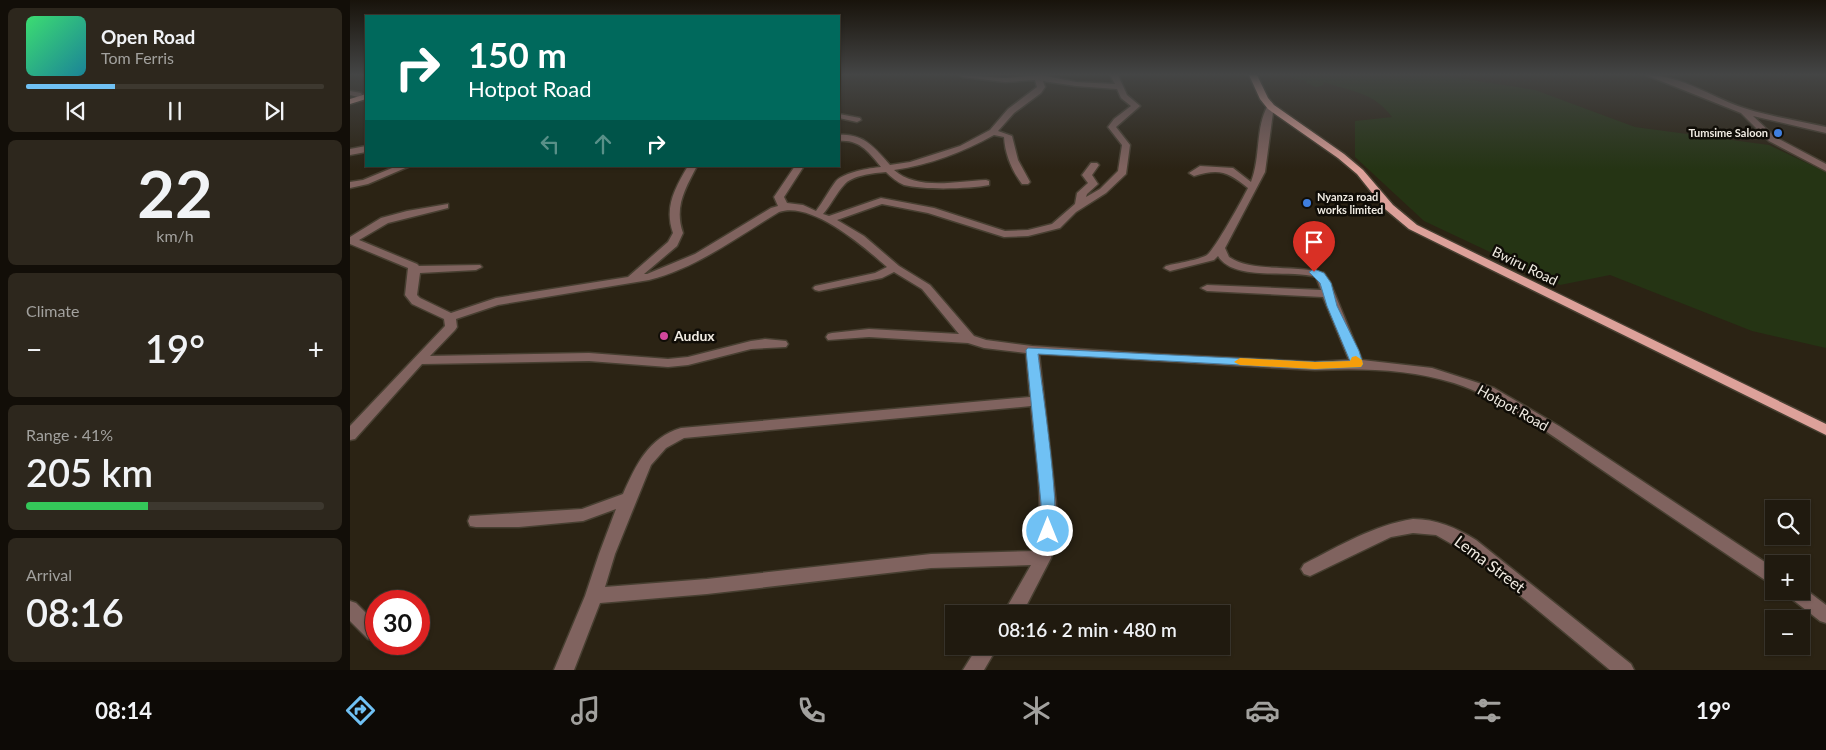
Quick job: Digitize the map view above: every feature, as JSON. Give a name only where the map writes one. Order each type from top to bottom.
[{"type":"main road","name":"Bwiru Road","points":[[1271,107],[1341,156],[1360,172],[1389,207],[1413,227],[1826,430]]},
{"type":"street","points":[[823,217],[843,180],[852,176],[919,163],[953,152],[993,132],[1017,106]]},
{"type":"street","points":[[823,217],[881,201],[920,207],[998,233],[1018,234],[1056,226],[1080,204],[1103,191],[1123,172],[1126,145],[1112,127],[1118,120],[1128,116],[1136,106]]},
{"type":"street","points":[[1732,106],[1744,111],[1826,130]]},
{"type":"street","points":[[1170,268],[1210,258],[1220,248],[1225,234],[1240,212],[1260,173],[1267,117],[1271,107]]},
{"type":"street","points":[[1744,111],[1772,139],[1826,168]]},
{"type":"street","points":[[840,116],[857,120]]},
{"type":"street","points":[[993,132],[1008,136],[1009,147],[1025,182]]},
{"type":"street","points":[[840,138],[848,136],[869,147],[899,179],[917,184],[986,183]]},
{"type":"street","points":[[350,152],[365,149]]},
{"type":"street","points":[[1080,204],[1082,193],[1093,184],[1087,175],[1094,165]]},
{"type":"street","points":[[350,185],[365,182],[403,167]]},
{"type":"street","points":[[632,280],[673,244],[677,237],[676,198],[692,167]]},
{"type":"street","points":[[784,206],[780,202],[779,197],[799,167]]},
{"type":"street","points":[[1194,173],[1194,171],[1200,169],[1233,171],[1252,187]]},
{"type":"street","points":[[351,240],[382,220],[444,206]]},
{"type":"street","points":[[415,270],[410,290],[411,295],[416,301],[450,317],[496,302],[632,280],[666,272],[694,260],[775,210],[784,206],[799,207],[823,217],[860,238],[896,268],[933,293],[959,328],[970,339]]},
{"type":"street","points":[[351,240],[408,263],[415,270],[476,267]]},
{"type":"street","points":[[1220,248],[1224,259],[1239,266],[1254,269],[1314,272],[1323,278],[1357,364]]},
{"type":"street","points":[[819,288],[878,276],[896,268]]},
{"type":"street","points":[[1252,289],[1254,269]]},
{"type":"street","points":[[1207,288],[1328,294]]},
{"type":"street","points":[[350,435],[418,360],[451,328],[450,317]]},
{"type":"street","name":"Hotpot Road","points":[[832,337],[869,333],[970,339],[984,344],[1032,350],[1315,366],[1357,364],[1432,372],[1489,391],[1554,430],[1765,571]]},
{"type":"street","points":[[418,360],[589,357],[668,363],[688,361],[751,345],[765,343],[782,344]]},
{"type":"street","points":[[1018,605],[1043,558],[1048,531],[1048,503],[1032,350]]},
{"type":"street","points":[[564,670],[594,596],[607,554],[629,498],[646,462],[662,444],[681,433],[1036,401]]},
{"type":"street","points":[[476,521],[519,521],[583,515],[629,498]]},
{"type":"street","name":"Lema Street","points":[[1310,569],[1372,538],[1402,528],[1413,526],[1434,528],[1461,538],[1624,670]]},
{"type":"street","points":[[594,596],[896,565],[1020,557],[1043,558]]},
{"type":"street","points":[[1807,600],[1826,614]]},
{"type":"street","points":[[350,609],[365,624]]},
{"type":"street","points":[[973,670],[983,655]]},
{"type":"green space","points":[[1382,106],[1579,106],[1635,127],[1769,145],[1826,172],[1826,348],[1752,331],[1610,275],[1560,285],[1424,221],[1355,157],[1355,121],[1392,117]]},
{"type":"slow traffic","points":[[1240,362],[1315,366],[1357,364],[1356,360]]},
{"type":"place","name":"Tumsime Saloon","points":[[1778,133]]},
{"type":"place","name":"Nyanza road works limited","points":[[1307,203]]},
{"type":"place","name":"Audux","points":[[664,336]]},
{"type":"route","points":[[1048,531],[1046,478],[1036,401],[1032,350],[1315,366],[1357,364],[1332,306],[1323,278],[1314,272]]}]
